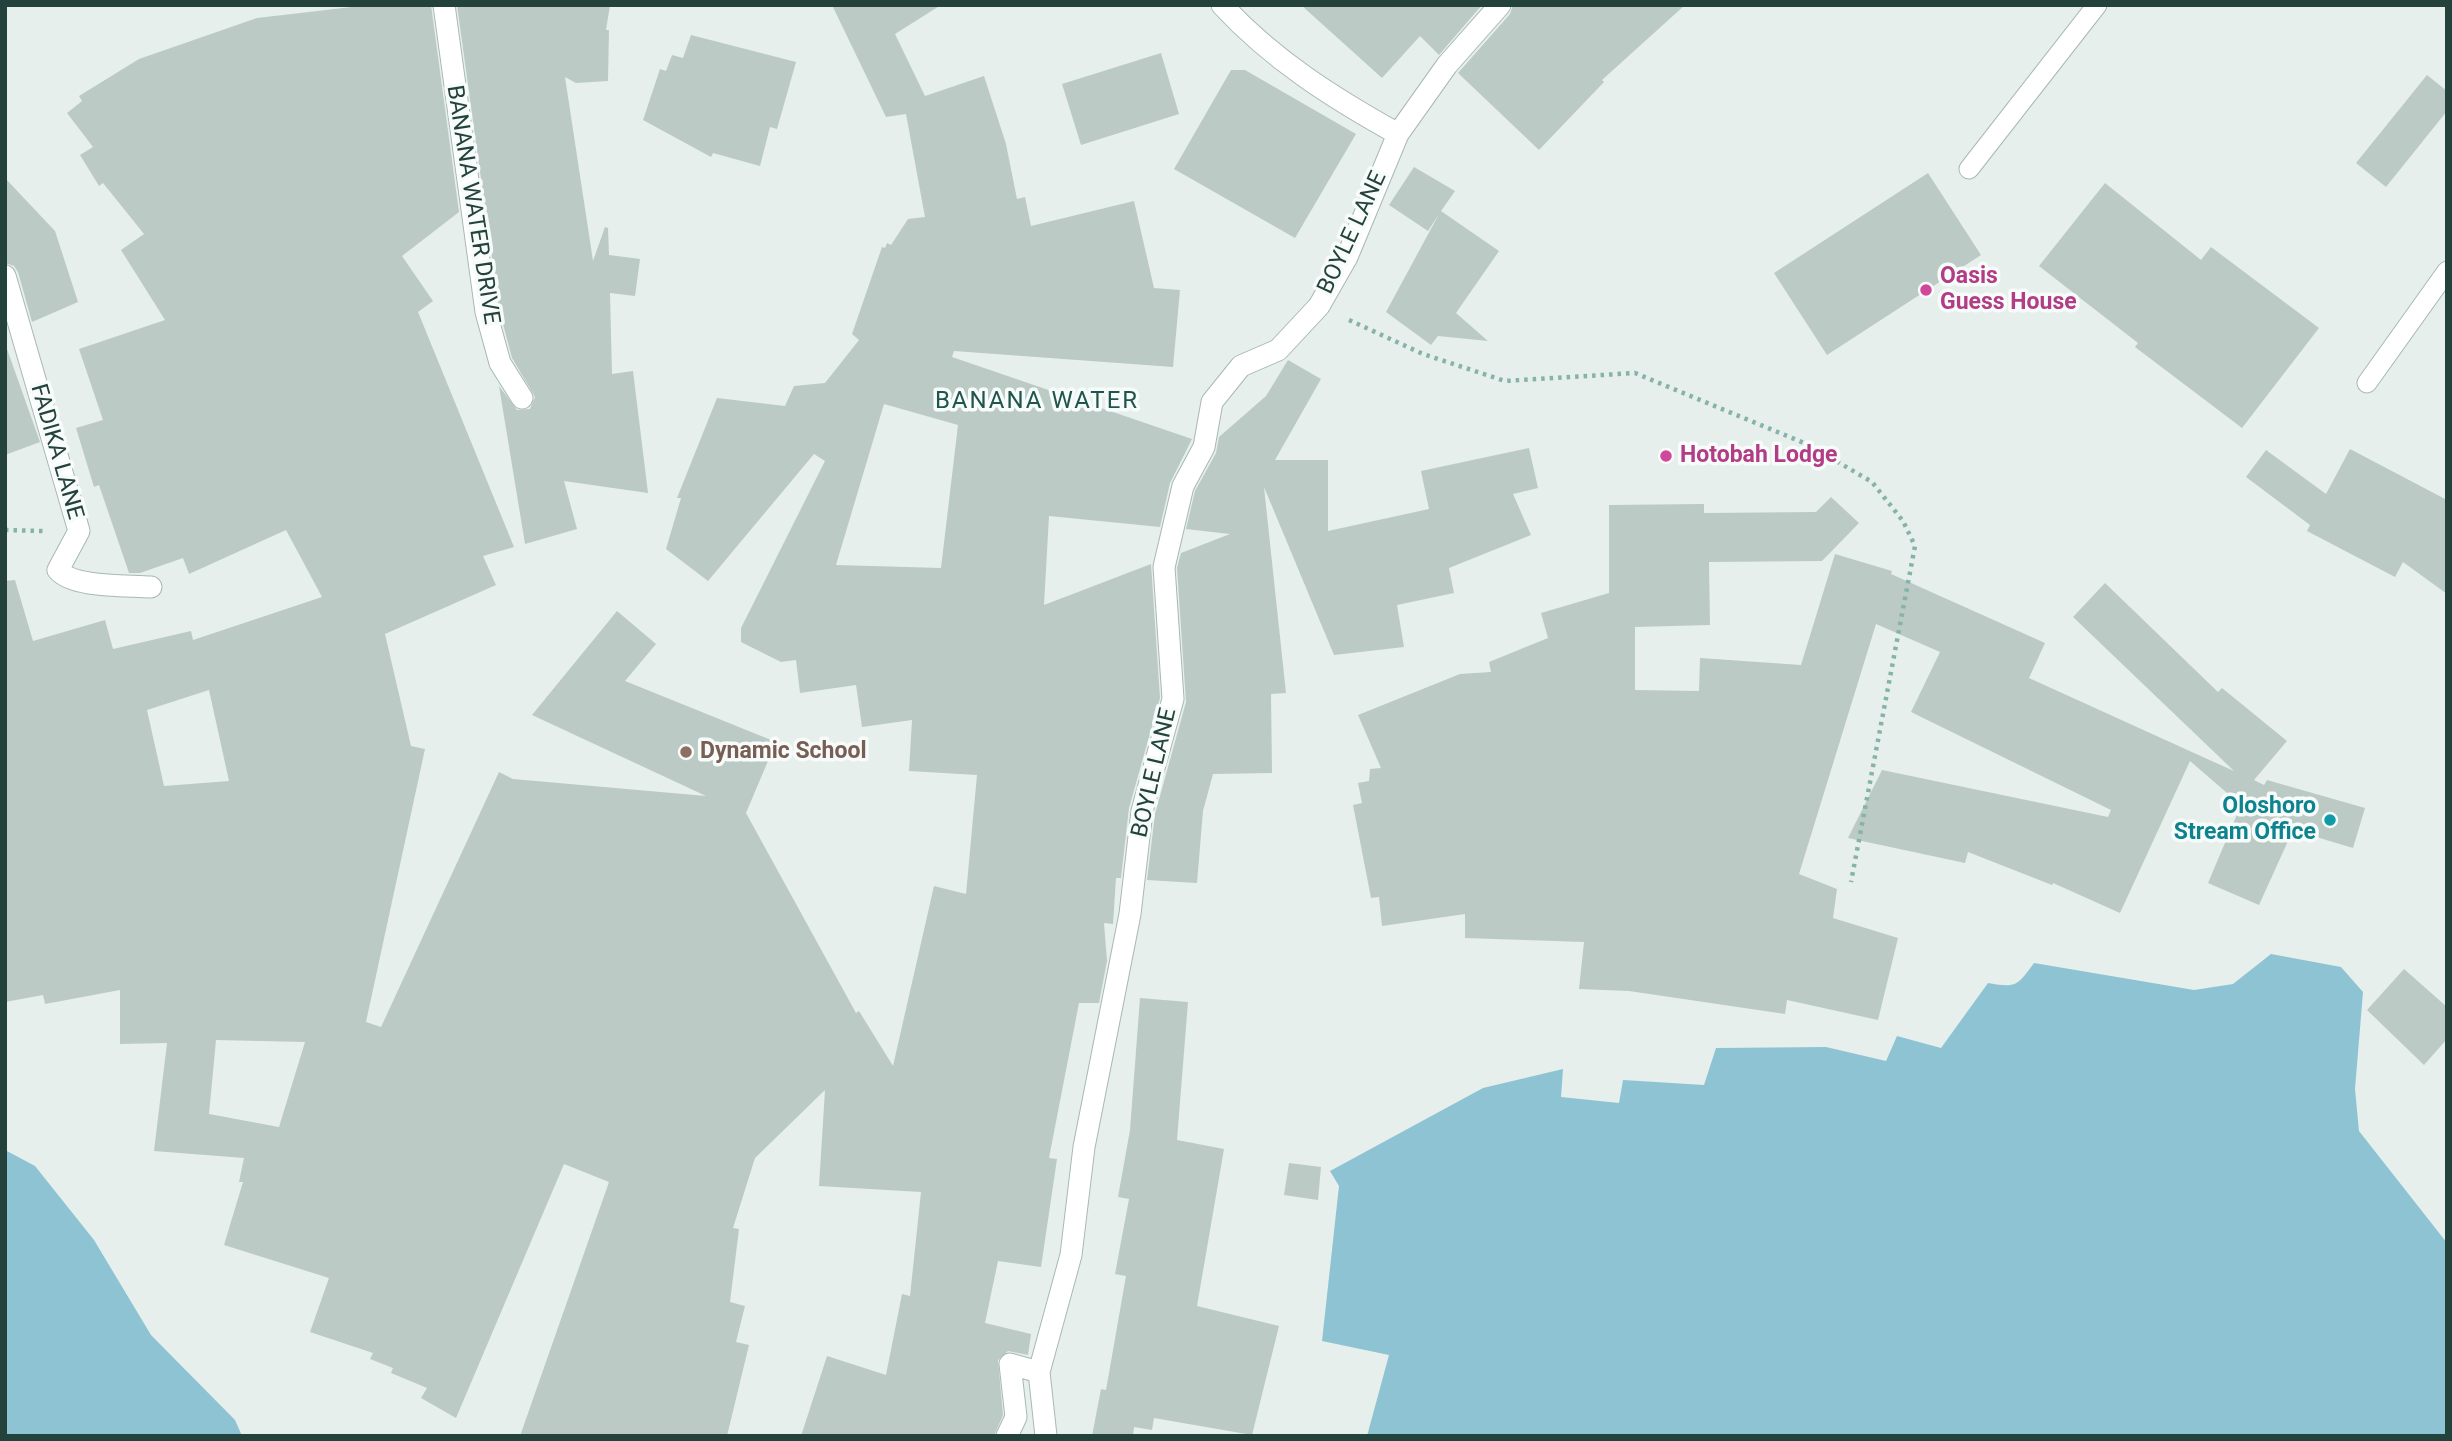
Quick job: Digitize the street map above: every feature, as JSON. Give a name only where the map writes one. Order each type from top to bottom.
[{"type":"street","name":"BANANA WATER DRIVE","points":[[444,5],[486,312],[500,363],[522,398]]},
{"type":"street","points":[[1222,5],[1277,58],[1316,86],[1398,134]]},
{"type":"street","name":"BOYLE LANE","points":[[1046,1436],[1039,1371],[1071,1255],[1084,1147],[1130,914],[1142,811],[1173,699],[1164,567],[1183,486],[1204,447],[1212,402],[1241,366],[1278,350],[1319,306],[1347,257],[1398,134],[1447,65],[1500,5]]},
{"type":"street","name":"FADIKA LANE","points":[[5,276],[79,531],[58,570],[65,578],[77,581],[151,587]]},
{"type":"street","points":[[1007,1436],[1016,1418],[1010,1364],[1039,1371]]},
{"type":"lane","points":[[1969,169],[2097,5]]},
{"type":"lane","points":[[2367,383],[2447,271]]},
{"type":"path","points":[[1319,306],[1423,354],[1505,381],[1634,373],[1809,444],[1872,482],[1903,521],[1915,546],[1851,882]]},
{"type":"water","points":[[2271,954],[2341,967],[2363,992],[2355,1089],[2359,1131],[2447,1243],[2447,1436],[1367,1436],[1389,1355],[1322,1341],[1339,1186],[1330,1171],[1483,1088],[1563,1069],[1561,1097],[1619,1103],[1623,1080],[1704,1085],[1716,1048],[1826,1047],[1886,1061],[1897,1036],[1941,1048],[1988,983],[2016,984],[2034,963],[2194,990],[2233,984]]},
{"type":"water","points":[[5,1150],[35,1166],[94,1240],[151,1335],[235,1420],[242,1436],[5,1436]]},
{"type":"building","points":[[369,5],[431,5],[459,212],[402,256],[433,301],[418,312],[514,547],[483,556],[496,585],[385,634],[411,746],[425,749],[366,1022],[381,1027],[499,772],[513,779],[706,796],[532,715],[617,611],[656,644],[625,681],[776,742],[746,813],[856,1013],[859,1011],[893,1066],[934,886],[966,894],[977,775],[909,771],[912,720],[862,727],[856,685],[800,693],[796,660],[781,662],[741,642],[741,628],[825,461],[814,454],[708,581],[666,549],[681,498],[677,498],[717,398],[785,406],[794,386],[825,383],[859,340],[852,334],[882,247],[885,248],[887,243],[891,245],[908,219],[925,217],[906,114],[886,117],[832,5],[941,5],[895,34],[925,96],[984,76],[1006,144],[1017,199],[1025,197],[1031,226],[1134,201],[1154,288],[1180,290],[1173,367],[954,351],[952,357],[1192,439],[1170,483],[1160,527],[1049,516],[1044,605],[1151,564],[1160,698],[1129,808],[1121,878],[1116,878],[1113,924],[1104,923],[1107,961],[1099,1003],[1079,1003],[1049,1158],[1057,1159],[1041,1267],[998,1261],[985,1323],[1031,1334],[1028,1355],[1008,1351],[998,1360],[1003,1415],[994,1436],[801,1436],[827,1356],[886,1375],[902,1294],[910,1296],[921,1192],[819,1186],[825,1090],[755,1158],[733,1228],[739,1229],[730,1302],[745,1306],[736,1342],[749,1345],[727,1436],[520,1436],[609,1182],[564,1164],[456,1418],[421,1398],[427,1388],[391,1373],[393,1368],[370,1359],[373,1353],[310,1332],[329,1278],[224,1245],[243,1182],[239,1182],[244,1158],[154,1151],[167,1043],[120,1044],[120,990],[45,1004],[43,995],[5,1002],[5,581],[15,580],[33,641],[105,620],[113,649],[191,631],[193,640],[322,597],[286,530],[189,574],[183,558],[140,573],[129,573],[99,485],[94,487],[76,428],[103,420],[79,349],[165,320],[121,250],[144,234],[103,183],[99,186],[80,155],[93,147],[67,113],[82,101],[79,96],[139,59],[257,18]],"holes":[[[884,404],[958,425],[941,568],[836,565]],[[209,690],[229,781],[164,786],[147,710]],[[216,1040],[305,1042],[279,1127],[209,1114]]]},
{"type":"building","points":[[457,5],[610,5],[606,30],[609,30],[608,81],[576,83],[565,77],[593,261],[605,227],[608,228],[609,255],[640,259],[635,296],[610,293],[612,374],[633,371],[648,493],[564,481],[577,529],[525,544],[499,386],[517,410],[530,409],[535,397],[512,358],[499,309]]},
{"type":"building","points":[[1301,5],[1482,5],[1439,55],[1420,36],[1382,78]]},
{"type":"building","points":[[1513,5],[1685,5],[1602,80],[1604,82],[1539,150],[1458,73],[1510,14]]},
{"type":"building","points":[[691,35],[796,62],[777,129],[770,127],[760,166],[713,153],[711,157],[643,120],[660,69],[666,71],[672,55],[683,58]]},
{"type":"building","points":[[1161,53],[1179,114],[1081,145],[1062,84]]},
{"type":"building","points":[[1231,70],[1245,70],[1356,134],[1295,238],[1174,169]]},
{"type":"building","points":[[2427,75],[2447,91],[2447,111],[2386,187],[2356,163]]},
{"type":"building","points":[[1414,167],[1455,191],[1441,211],[1499,251],[1456,313],[1488,341],[1438,336],[1431,345],[1386,312],[1439,214],[1428,231],[1389,205]]},
{"type":"building","points":[[1928,173],[1981,255],[1827,355],[1774,273]]},
{"type":"building","points":[[5,178],[55,231],[78,302],[32,322],[18,272],[14,266],[5,263]]},
{"type":"building","points":[[2105,183],[2201,260],[2211,247],[2319,328],[2242,428],[2135,347],[2138,343],[2039,266]]},
{"type":"building","points":[[7,349],[40,442],[5,455],[5,350]]},
{"type":"building","points":[[1288,360],[1321,379],[1275,460],[1328,460],[1328,531],[1429,509],[1421,471],[1529,448],[1538,488],[1513,494],[1531,535],[1449,568],[1454,593],[1397,605],[1404,647],[1334,655],[1264,487],[1286,693],[1271,694],[1272,773],[1213,774],[1203,811],[1197,883],[1147,880],[1155,814],[1186,702],[1177,568],[1181,553],[1230,534],[1186,529],[1195,491],[1216,453],[1219,437],[1266,396]]},
{"type":"building","points":[[2350,449],[2447,500],[2447,594],[2403,562],[2395,577],[2307,531],[2310,525],[2246,477],[2266,450],[2326,494]]},
{"type":"building","points":[[1831,497],[1859,523],[1822,561],[1709,562],[1710,625],[1635,627],[1635,690],[1699,691],[1700,658],[1801,665],[1835,554],[1892,571],[1891,574],[2045,643],[2029,678],[2234,771],[2073,617],[2105,583],[2218,692],[2222,688],[2287,741],[2254,780],[2264,785],[2267,780],[2365,808],[2353,848],[2293,830],[2259,905],[2208,883],[2241,805],[2190,761],[2120,913],[2053,883],[2052,885],[1968,852],[1965,863],[1848,838],[1882,770],[2108,817],[2111,810],[1911,712],[1940,652],[1876,624],[1799,874],[1837,889],[1833,918],[1898,938],[1878,1020],[1787,1000],[1785,1014],[1629,991],[1579,989],[1584,942],[1465,938],[1465,914],[1382,926],[1379,897],[1371,898],[1353,805],[1362,803],[1358,783],[1369,781],[1370,769],[1381,768],[1358,715],[1460,674],[1491,672],[1489,662],[1548,638],[1541,613],[1609,593],[1609,505],[1704,504],[1704,513],[1816,512]]},
{"type":"building","points":[[2404,969],[2447,1007],[2447,1039],[2424,1065],[2367,1010]]},
{"type":"building","points":[[1140,998],[1188,1002],[1177,1140],[1224,1149],[1197,1306],[1279,1326],[1252,1435],[1154,1418],[1152,1430],[1134,1427],[1133,1436],[1092,1436],[1101,1389],[1106,1390],[1126,1276],[1115,1274],[1129,1199],[1118,1197],[1130,1130]]},
{"type":"building","points":[[1289,1163],[1321,1167],[1318,1200],[1284,1195]]},
{"type":"place","name":"Oasis Guess House","points":[[1926,290]]},
{"type":"place","name":"Hotobah Lodge","points":[[1666,456]]},
{"type":"place","name":"Dynamic School","points":[[686,752]]},
{"type":"place","name":"Oloshoro Stream Office","points":[[2330,820]]},
{"type":"district","name":"BANANA WATER","points":[[1037,402]]}]
